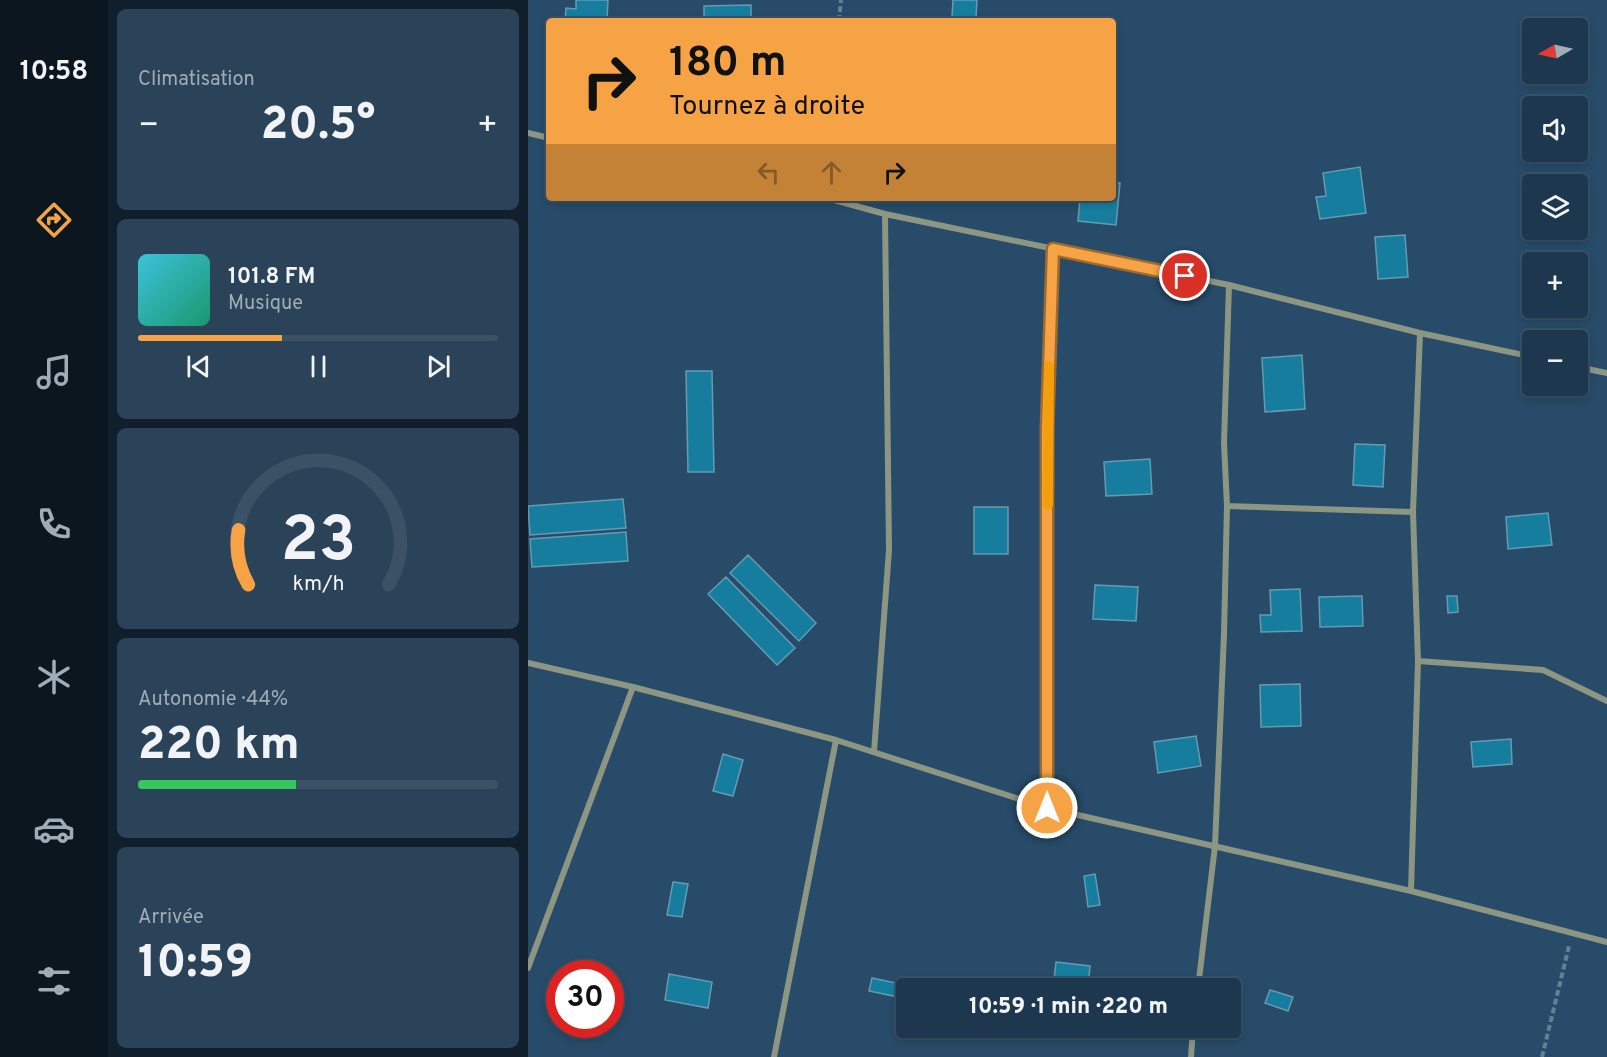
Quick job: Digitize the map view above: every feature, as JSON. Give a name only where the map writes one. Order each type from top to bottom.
[{"type":"street","points":[[528,134],[546,137]]},
{"type":"street","points":[[838,201],[885,214],[1229,285],[1420,333],[1522,355]]},
{"type":"street","points":[[874,752],[889,550],[885,214]]},
{"type":"street","points":[[1047,808],[1047,429],[1053,249]]},
{"type":"street","points":[[1199,978],[1215,846],[1224,634],[1227,506],[1224,443],[1229,285]]},
{"type":"street","points":[[1412,891],[1419,661],[1413,512],[1420,333]]},
{"type":"street","points":[[1588,369],[1607,373]]},
{"type":"street","points":[[1227,506],[1413,512]]},
{"type":"street","points":[[1419,661],[1543,670],[1607,701]]},
{"type":"street","points":[[528,663],[633,687],[836,740],[1047,808],[1412,891],[1607,942]]},
{"type":"street","points":[[528,968],[633,687]]},
{"type":"street","points":[[774,1057],[836,740]]},
{"type":"street","points":[[1191,1057],[1192,1038]]},
{"type":"path","points":[[839,18],[841,0]]},
{"type":"path","points":[[1542,1057],[1572,933]]},
{"type":"building","points":[[576,0],[608,0],[607,18],[565,18],[566,8],[576,9]]},
{"type":"building","points":[[953,0],[977,0],[976,18],[952,17]]},
{"type":"building","points":[[751,5],[751,18],[704,18],[704,6]]},
{"type":"building","points":[[1360,167],[1366,213],[1320,219],[1316,197],[1326,196],[1323,173]]},
{"type":"building","points":[[1116,182],[1120,183],[1116,225],[1078,221],[1080,201],[1116,201]]},
{"type":"building","points":[[1405,235],[1408,277],[1378,279],[1375,237]]},
{"type":"building","points":[[1302,355],[1305,409],[1265,412],[1262,358]]},
{"type":"building","points":[[686,371],[712,371],[714,472],[688,472]]},
{"type":"building","points":[[1355,444],[1385,445],[1383,487],[1353,485]]},
{"type":"building","points":[[1150,459],[1152,494],[1106,496],[1104,462]]},
{"type":"building","points":[[623,499],[626,528],[530,535],[528,506]]},
{"type":"building","points":[[974,507],[1008,507],[1008,554],[974,554]]},
{"type":"building","points":[[1548,513],[1552,545],[1508,549],[1506,517]]},
{"type":"building","points":[[626,532],[628,561],[532,567],[530,539]]},
{"type":"building","points":[[748,555],[816,623],[799,641],[730,573]]},
{"type":"building","points":[[726,577],[795,648],[777,665],[708,594]]},
{"type":"building","points":[[1095,585],[1138,587],[1136,621],[1093,619]]},
{"type":"building","points":[[1300,589],[1302,631],[1261,632],[1260,615],[1271,615],[1270,590]]},
{"type":"building","points":[[1362,596],[1363,626],[1320,627],[1319,597]]},
{"type":"building","points":[[1447,596],[1457,596],[1458,612],[1448,613]]},
{"type":"building","points":[[1300,684],[1301,726],[1261,727],[1260,685]]},
{"type":"building","points":[[1196,736],[1201,766],[1158,773],[1154,742]]},
{"type":"building","points":[[1511,739],[1512,764],[1473,767],[1471,742]]},
{"type":"building","points":[[723,754],[743,760],[733,796],[713,791]]},
{"type":"building","points":[[1095,874],[1100,905],[1088,907],[1084,876]]},
{"type":"building","points":[[673,882],[688,884],[682,917],[667,915]]},
{"type":"building","points":[[1056,962],[1090,966],[1089,978],[1054,978]]},
{"type":"building","points":[[669,974],[712,982],[708,1008],[665,1000]]},
{"type":"building","points":[[872,978],[896,983],[896,997],[869,991]]},
{"type":"building","points":[[1270,990],[1293,997],[1288,1011],[1265,1003]]},
{"type":"slow traffic","points":[[1048,505],[1049,366]]},
{"type":"route","points":[[1047,808],[1047,429],[1053,249],[1185,276]]}]
